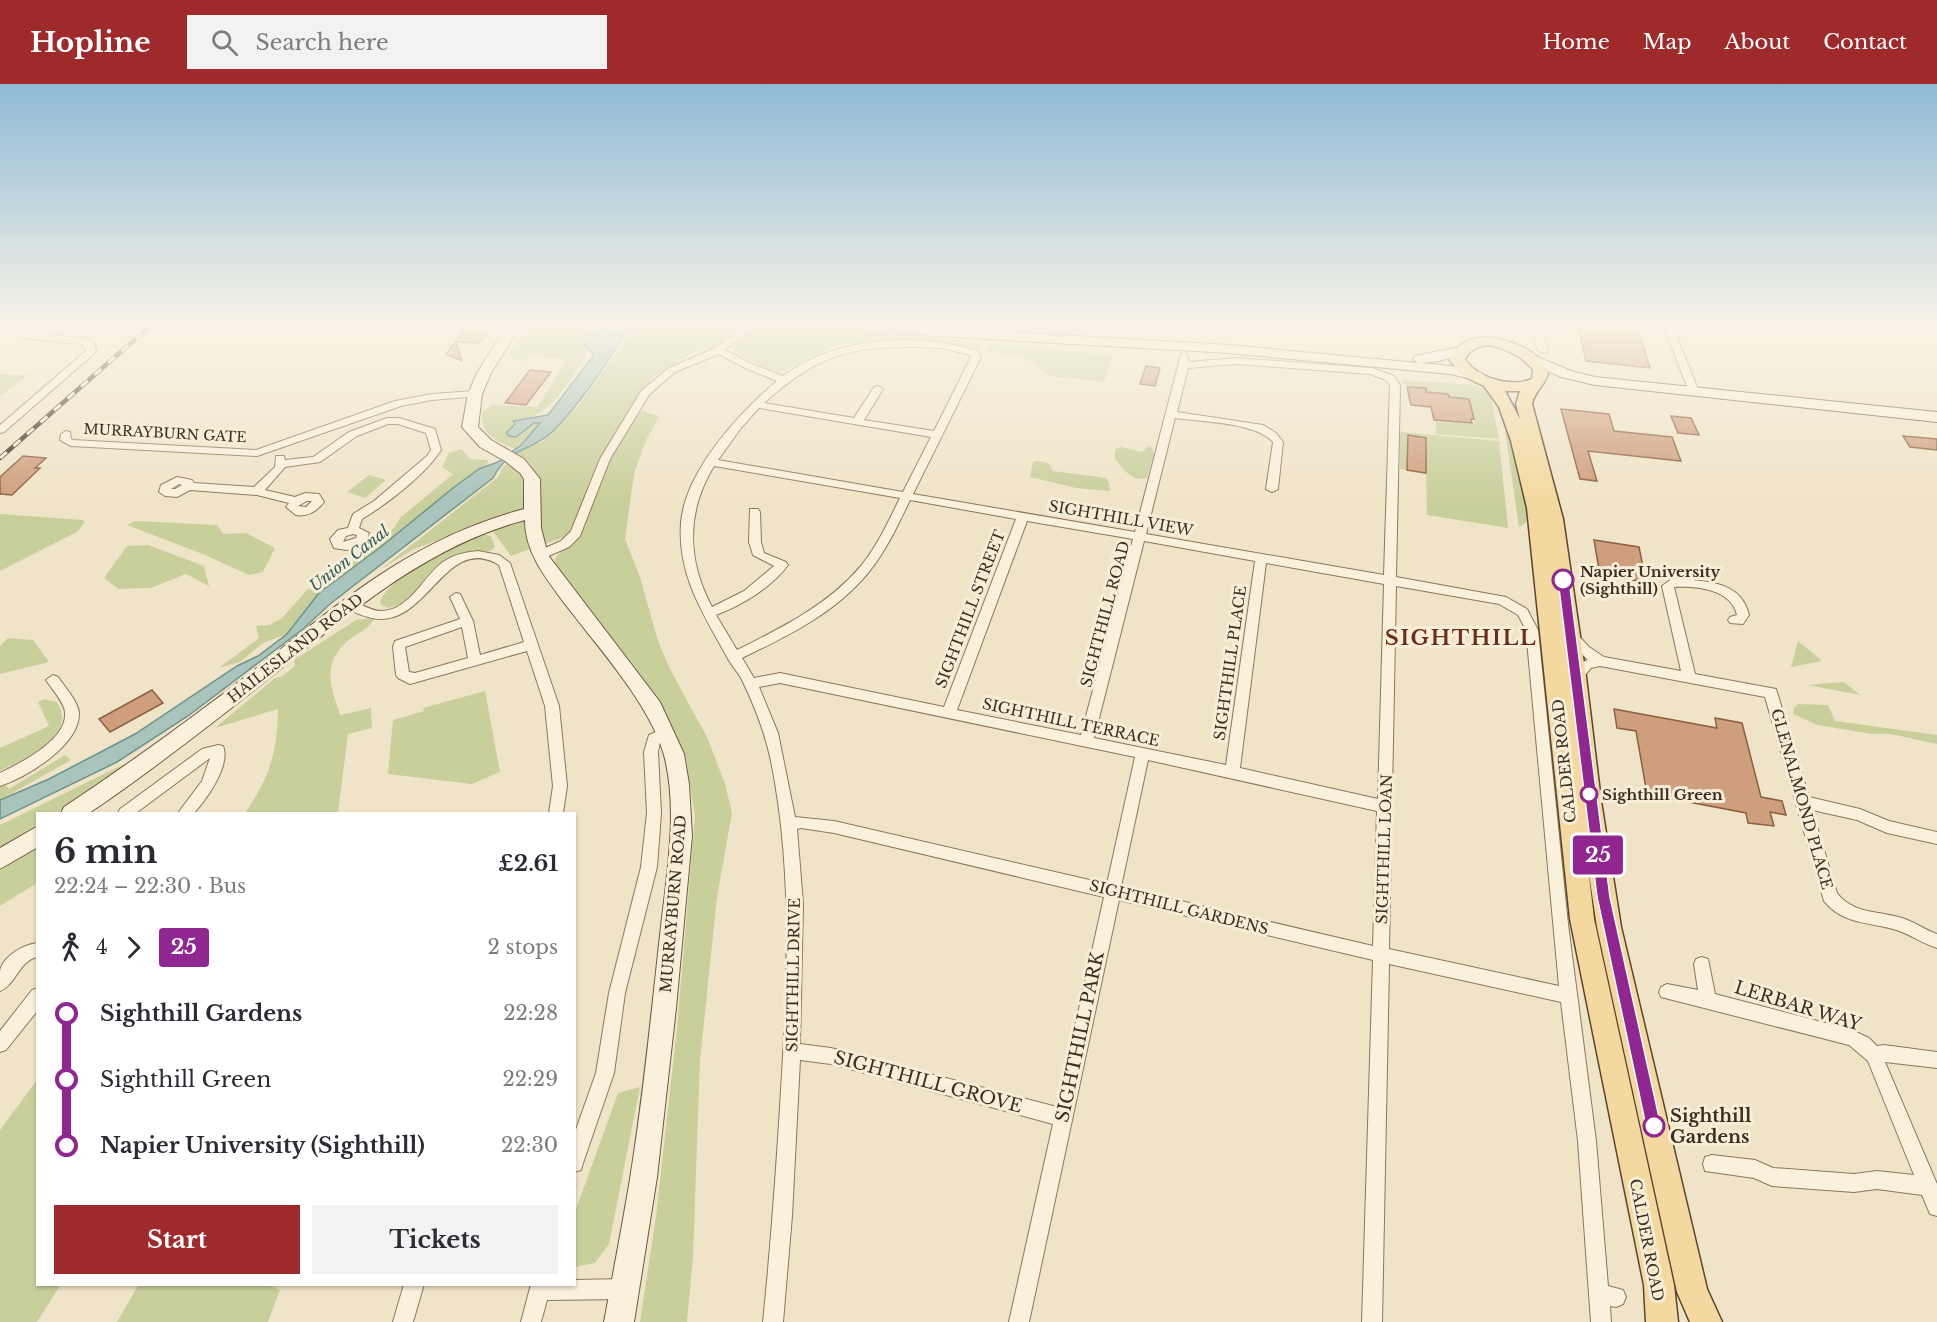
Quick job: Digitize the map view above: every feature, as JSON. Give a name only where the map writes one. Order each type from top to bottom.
[{"type":"main road","name":"CALDER ROAD","points":[[1490,385],[1504,399],[1536,508],[1582,919],[1659,1285],[1662,1322]]},
{"type":"main road","points":[[1500,385],[1509,388],[1526,385]]},
{"type":"main road","name":"CALDER ROAD","points":[[1534,385],[1527,393],[1524,404],[1554,519],[1576,677],[1590,801],[1609,927],[1692,1292],[1706,1322]]},
{"type":"street","points":[[0,430],[55,385]]},
{"type":"street","name":"MURRAYBURN ROAD","points":[[479,385],[475,394],[470,427],[479,441],[519,462],[532,479],[535,539],[540,555],[557,581],[653,707],[665,733],[677,769],[681,836],[644,1177],[619,1322]]},
{"type":"street","points":[[540,555],[565,544],[576,533],[606,459],[645,393],[655,385]]},
{"type":"street","name":"SIGHTHILL DRIVE","points":[[773,1322],[779,1267],[798,914],[789,824],[764,709],[708,613],[691,575],[686,528],[694,493],[711,462],[758,405],[780,385]]},
{"type":"street","name":"SIGHTHILL DRIVE","points":[[936,435],[962,385]]},
{"type":"street","name":"SIGHTHILL ROAD","points":[[1086,741],[1141,537],[1178,385]]},
{"type":"street","name":"SIGHTHILL LOAN","points":[[1372,1322],[1395,385]]},
{"type":"street","points":[[1634,385],[1937,417]]},
{"type":"street","points":[[1691,385],[1694,392]]},
{"type":"street","points":[[857,422],[878,389]]},
{"type":"street","name":"MURRAYBURN GATE","points":[[66,435],[65,440],[72,443],[249,453],[275,448],[399,403],[432,397],[475,394]]},
{"type":"street","points":[[733,657],[796,626],[846,589],[875,556],[936,435],[758,405]]},
{"type":"street","points":[[1172,414],[1259,427],[1272,435],[1278,442],[1278,452],[1271,489]]},
{"type":"street","points":[[0,416],[15,417]]},
{"type":"street","points":[[257,491],[282,464],[316,460],[353,434],[387,421],[399,421],[431,431],[436,450],[431,458],[378,504],[357,517],[352,530]]},
{"type":"street","points":[[275,448],[282,464]]},
{"type":"street","name":"SIGHTHILL VIEW","points":[[711,462],[1502,600],[1523,612]]},
{"type":"street","points":[[188,486],[257,491],[296,501]]},
{"type":"street","points":[[708,613],[750,593],[782,565],[759,555],[755,542],[754,512]]},
{"type":"street","name":"HAILESLAND ROAD","points":[[81,811],[400,568],[466,534],[505,519],[533,513]]},
{"type":"street","name":"SIGHTHILL STREET","points":[[949,713],[1023,516]]},
{"type":"street","points":[[350,604],[375,615],[391,614],[405,607],[444,566],[454,560],[474,554],[493,556],[504,563],[552,706],[560,786],[556,812]]},
{"type":"street","name":"SIGHTHILL PLACE","points":[[1232,772],[1261,558]]},
{"type":"street","points":[[1570,634],[1584,650],[1600,661],[1689,677],[1668,586],[1673,582],[1721,590],[1731,594],[1740,602],[1743,615],[1739,621],[1734,621]]},
{"type":"street","points":[[456,597],[467,621],[475,660]]},
{"type":"street","name":"CALDER ROAD","points":[[1523,612],[1532,630],[1568,996],[1608,1295],[1601,1322]]},
{"type":"street","points":[[467,621],[400,644],[403,675],[410,679],[415,678],[531,645]]},
{"type":"street","points":[[1576,677],[1586,665],[1600,661]]},
{"type":"street","name":"GLENALMOND PLACE","points":[[1689,677],[1771,693],[1830,896],[1836,905],[1848,913],[1902,925],[1937,940]]},
{"type":"street","name":"SIGHTHILL TERRACE","points":[[750,684],[769,678],[780,678],[1232,772],[1384,807]]},
{"type":"street","points":[[0,780],[45,754],[70,726],[72,710],[53,680]]},
{"type":"street","points":[[576,1156],[605,1073],[617,993],[649,867],[654,813],[652,742],[657,736],[665,733]]},
{"type":"street","points":[[126,812],[207,753],[218,750],[217,765],[209,784],[186,812]]},
{"type":"street","name":"SIGHTHILL PARK","points":[[1019,1322],[1143,753]]},
{"type":"street","points":[[1803,802],[1860,814],[1887,827],[1937,838]]},
{"type":"street","name":"SIGHTHILL GARDENS","points":[[789,824],[801,822],[834,827],[1112,890],[1381,955],[1568,996]]},
{"type":"street","points":[[0,860],[36,836]]},
{"type":"street","points":[[0,983],[23,955],[36,950]]},
{"type":"street","points":[[1702,964],[1708,1000]]},
{"type":"street","name":"LERBAR WAY","points":[[1667,992],[1708,1000],[1852,1038],[1863,1044],[1874,1056]]},
{"type":"street","points":[[0,1044],[36,999]]},
{"type":"street","name":"SIGHTHILL GROVE","points":[[792,1051],[831,1056],[1063,1118]]},
{"type":"street","points":[[1937,1060],[1884,1053],[1874,1056],[1937,1207]]},
{"type":"street","points":[[1712,1164],[1755,1169],[1772,1177],[1854,1183],[1877,1180],[1928,1186]]},
{"type":"street","points":[[403,1322],[413,1286]]},
{"type":"street","points":[[531,1322],[540,1287],[625,1289]]},
{"type":"green space","points":[[0,385],[15,385],[0,396]]},
{"type":"green space","points":[[551,385],[567,385],[541,412],[520,419],[509,436],[516,437],[534,423],[540,423],[515,449],[491,436],[482,421],[482,413],[492,405],[537,407]]},
{"type":"green space","points":[[594,385],[647,385],[634,402],[590,480],[570,535],[511,556],[486,522],[414,549],[381,569],[498,477],[502,468],[522,450],[542,442],[579,405]]},
{"type":"green space","points":[[1407,385],[1475,385],[1490,392],[1499,439],[1436,434],[1436,422],[1475,424],[1469,399],[1426,392],[1426,388]]},
{"type":"green space","points":[[642,411],[659,416],[645,443],[634,474],[625,539],[640,577],[658,641],[670,669],[708,739],[725,784],[732,813],[717,897],[700,1061],[693,1257],[687,1322],[640,1322],[656,1216],[677,1028],[695,817],[686,757],[659,704],[554,563],[559,554],[579,534],[615,448],[633,419]]},
{"type":"green space","points":[[1505,431],[1510,434],[1527,501],[1526,522],[1519,527]]},
{"type":"green space","points":[[1400,432],[1499,441],[1508,528],[1427,515],[1426,473],[1400,469]]},
{"type":"green space","points":[[1148,446],[1152,447],[1154,455],[1147,478],[1132,477],[1115,459],[1115,449],[1122,447],[1142,452]]},
{"type":"green space","points":[[461,449],[470,459],[488,460],[487,465],[453,488],[382,546],[319,593],[287,634],[263,643],[240,662],[219,668],[259,638],[256,626],[269,625],[282,618],[307,590],[324,583],[394,528],[400,518],[453,474],[442,467],[449,453]]},
{"type":"green space","points":[[1040,461],[1049,464],[1053,471],[1106,478],[1110,491],[1076,488],[1030,477],[1033,462]]},
{"type":"green space","points":[[369,475],[386,480],[365,498],[347,492]]},
{"type":"green space","points":[[0,514],[83,520],[85,522],[77,532],[0,571]]},
{"type":"green space","points":[[135,521],[217,525],[223,534],[246,533],[275,548],[263,572],[249,575],[205,555],[127,525]]},
{"type":"green space","points":[[482,534],[491,536],[495,547],[491,551],[457,554],[429,574],[402,604],[388,608],[380,604],[385,593],[408,572],[440,553]]},
{"type":"green space","points":[[148,545],[204,566],[209,586],[186,574],[151,588],[118,589],[104,578],[127,546]]},
{"type":"green space","points":[[374,618],[367,628],[341,648],[335,657],[331,665],[331,684],[340,715],[371,708],[372,728],[348,734],[338,812],[246,812],[261,788],[274,752],[278,709],[215,728],[275,678],[281,677],[295,666],[294,660],[356,620]]},
{"type":"green space","points":[[8,638],[33,640],[49,662],[0,674],[0,646]]},
{"type":"green space","points":[[1798,641],[1822,661],[1791,667]]},
{"type":"green space","points":[[1844,682],[1860,695],[1808,685]]},
{"type":"green space","points":[[485,691],[500,772],[472,784],[388,774],[393,720],[424,711],[423,708]]},
{"type":"green space","points":[[44,699],[57,702],[62,714],[61,725],[55,736],[34,753],[0,771],[0,748],[49,726],[38,702]]},
{"type":"green space","points":[[1798,704],[1828,705],[1835,721],[1937,735],[1937,744],[1896,735],[1871,734],[1817,725],[1793,714]]},
{"type":"green space","points":[[65,755],[71,760],[0,800],[0,786],[5,784],[9,789]]},
{"type":"green space","points":[[124,764],[121,772],[59,812],[36,812],[36,826],[0,849],[0,825]]},
{"type":"green space","points":[[36,847],[36,884],[0,906],[0,871]]},
{"type":"green space","points":[[36,1081],[36,1286],[60,1286],[37,1322],[0,1322],[0,1130]]},
{"type":"green space","points":[[640,1087],[609,1244],[595,1263],[576,1267],[576,1209],[618,1093]]},
{"type":"green space","points":[[138,1286],[271,1286],[280,1290],[268,1322],[117,1322]]},
{"type":"water","points":[[571,385],[590,385],[564,419],[545,438],[506,460],[493,478],[330,604],[303,629],[188,716],[117,762],[0,819],[0,800],[49,779],[135,734],[237,666],[258,656],[287,634],[319,593],[382,546],[453,488],[479,469],[498,462],[521,445],[540,423],[534,423],[516,437],[506,433],[515,424],[513,421],[548,415]]},
{"type":"building","points":[[519,385],[541,385],[526,405],[505,403]]},
{"type":"building","points":[[1407,387],[1426,388],[1426,392],[1469,399],[1474,419],[1471,419],[1472,423],[1434,420],[1431,407],[1411,405]]},
{"type":"building","points":[[1561,409],[1609,414],[1614,431],[1672,437],[1681,461],[1588,451],[1597,481],[1580,479]]},
{"type":"building","points":[[1671,416],[1691,418],[1699,435],[1678,433]]},
{"type":"building","points":[[1408,435],[1426,438],[1426,473],[1407,470]]},
{"type":"building","points":[[1903,436],[1937,439],[1937,450],[1910,447]]},
{"type":"building","points":[[23,456],[46,458],[35,468],[40,468],[12,495],[0,494],[0,477]]},
{"type":"building","points":[[1594,540],[1639,547],[1646,582],[1600,575]]},
{"type":"building","points":[[152,690],[163,703],[110,732],[99,719]]},
{"type":"building","points":[[1614,709],[1717,728],[1715,718],[1742,723],[1761,797],[1782,801],[1786,815],[1770,812],[1774,826],[1748,823],[1746,813],[1647,794],[1636,731],[1617,728]]},
{"type":"railway","points":[[0,458],[83,385]]},
{"type":"bus line","name":"25","points":[[1563,580],[1590,801],[1609,927],[1654,1126]]},
{"type":"place","name":"Napier University (Sighthill)","points":[[1563,580]]},
{"type":"place","name":"Sighthill Green","points":[[1589,794]]},
{"type":"place","name":"Sighthill Gardens","points":[[1654,1126]]},
{"type":"district","name":"SIGHTHILL","points":[[1461,638]]},
{"type":"water label","name":"Union Canal","points":[[349,558]]}]
